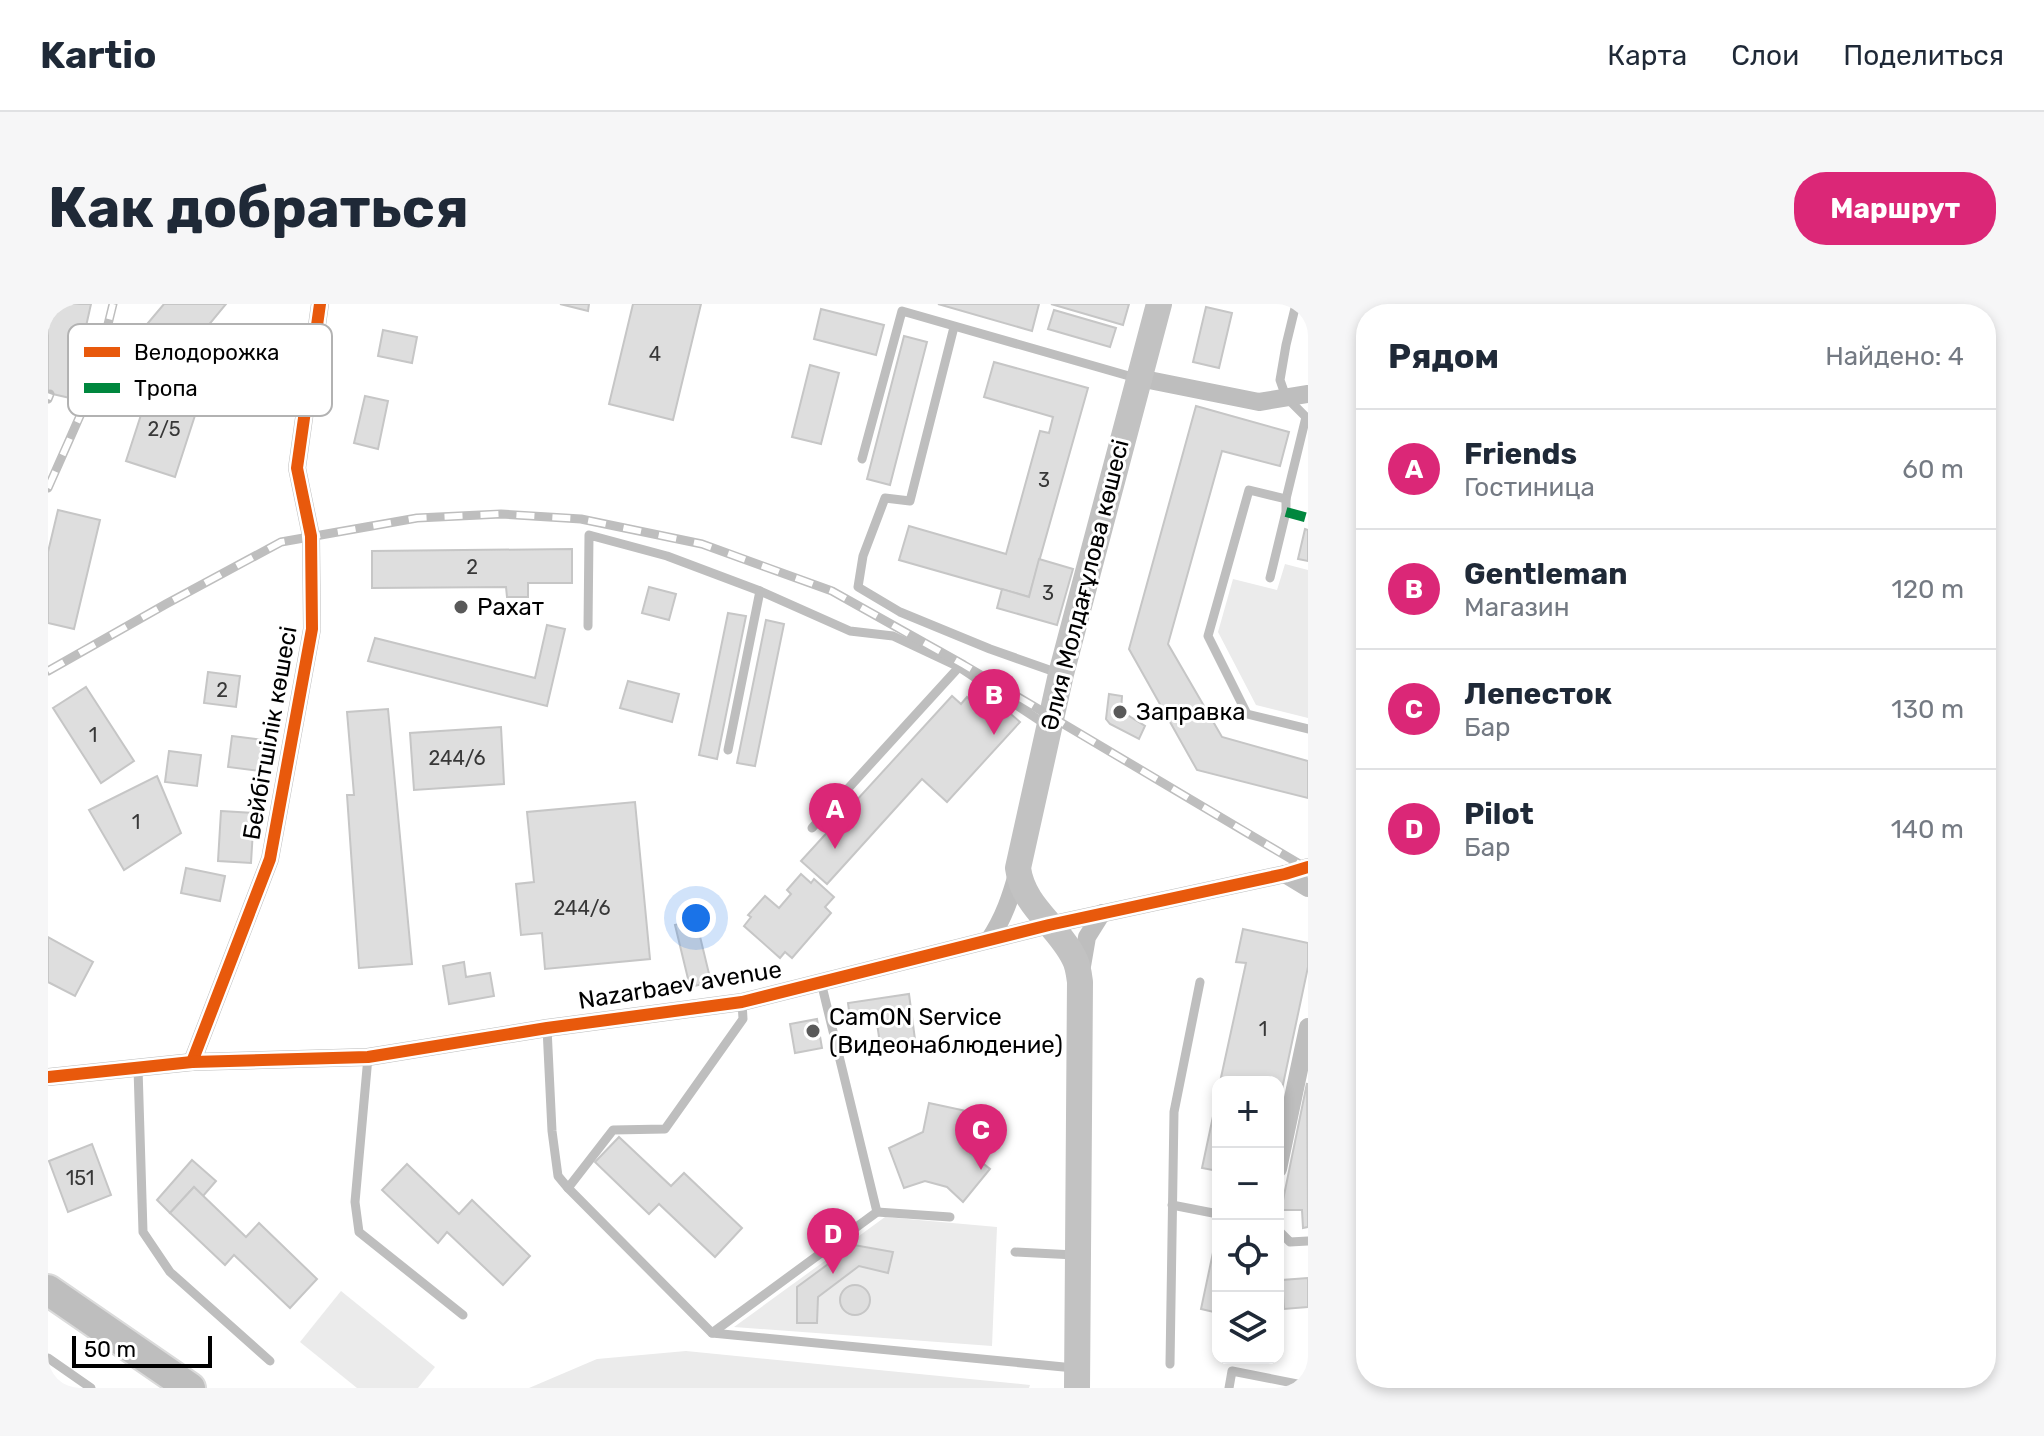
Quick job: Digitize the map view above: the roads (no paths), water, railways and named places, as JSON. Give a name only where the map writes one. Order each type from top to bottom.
[{"type":"main road","name":"Әлия Молдағұлова көшесі","points":[[1018,868],[1061,674],[1159,304]]},
{"type":"main road","points":[[1018,868],[1024,891],[1033,906],[1075,960],[1080,982],[1078,1378]]},
{"type":"main road","points":[[48,1290],[190,1388]]},
{"type":"main road","points":[[48,1316],[154,1388]]},
{"type":"street","name":"Бейбітшілік көшесі","points":[[317,324],[320,304]]},
{"type":"street","points":[[1139,378],[1259,402],[1308,394]]},
{"type":"street","name":"Бейбітшілік көшесі","points":[[192,1062],[270,859],[312,629],[311,536],[297,468],[304,416]]},
{"type":"street","name":"Nazarbaev avenue","points":[[48,1077],[192,1062],[368,1057],[547,1028],[742,1002],[1049,925],[1308,867]]},
{"type":"street","points":[[989,940],[1009,904],[1018,868]]},
{"type":"street","points":[[1285,874],[1308,888]]},
{"type":"street","points":[[1080,982],[1087,937],[1102,913]]},
{"type":"street","points":[[1282,1148],[1308,1027]]},
{"type":"lane","points":[[1270,578],[1307,417],[1286,397],[1280,380],[1296,304]]},
{"type":"lane","points":[[862,459],[902,311],[1139,378]]},
{"type":"lane","points":[[954,327],[910,501],[885,498],[863,556],[858,587],[900,612],[1061,674]]},
{"type":"lane","points":[[1286,499],[1249,490],[1208,636],[1247,714],[1308,729]]},
{"type":"lane","points":[[588,626],[589,535],[667,556],[760,591],[850,631],[893,636],[959,667],[1049,726]]},
{"type":"lane","points":[[728,750],[760,591]]},
{"type":"lane","points":[[812,828],[959,667]]},
{"type":"lane","points":[[821,982],[877,1212]]},
{"type":"lane","points":[[1170,1364],[1174,1112],[1200,982]]},
{"type":"lane","points":[[568,1188],[613,1130],[665,1129],[743,1019],[742,1002]]},
{"type":"lane","points":[[547,1028],[552,1131],[558,1176],[712,1333],[1078,1378]]},
{"type":"lane","points":[[368,1057],[355,1202],[359,1232],[463,1315]]},
{"type":"lane","points":[[138,1068],[143,1232],[170,1272],[270,1361]]},
{"type":"lane","points":[[1172,1205],[1212,1213]]},
{"type":"lane","points":[[712,1333],[877,1212],[950,1217]]},
{"type":"lane","points":[[1284,1236],[1290,1242],[1308,1241]]},
{"type":"lane","points":[[1015,1252],[1078,1256]]},
{"type":"lane","points":[[48,1358],[91,1388]]},
{"type":"lane","points":[[1229,1388],[1232,1371],[1308,1386]]},
{"type":"railway","points":[[108,324],[113,304]]},
{"type":"railway","points":[[48,399],[50,394]]},
{"type":"railway","points":[[48,488],[80,416]]},
{"type":"railway","points":[[48,671],[281,542],[417,518],[501,514],[581,519],[702,544],[832,591],[964,665],[1308,869]]},
{"type":"place","name":"Рахат","points":[[461,607]]},
{"type":"place","name":"Заправка","points":[[1120,712]]},
{"type":"place","name":"Gentleman","points":[[994,735]]},
{"type":"place","name":"Friends","points":[[835,849]]},
{"type":"place","name":"CamON Service (Видеонаблюдение)","points":[[813,1031]]},
{"type":"place","name":"Лепесток","points":[[981,1170]]},
{"type":"place","name":"Pilot","points":[[833,1274]]}]
